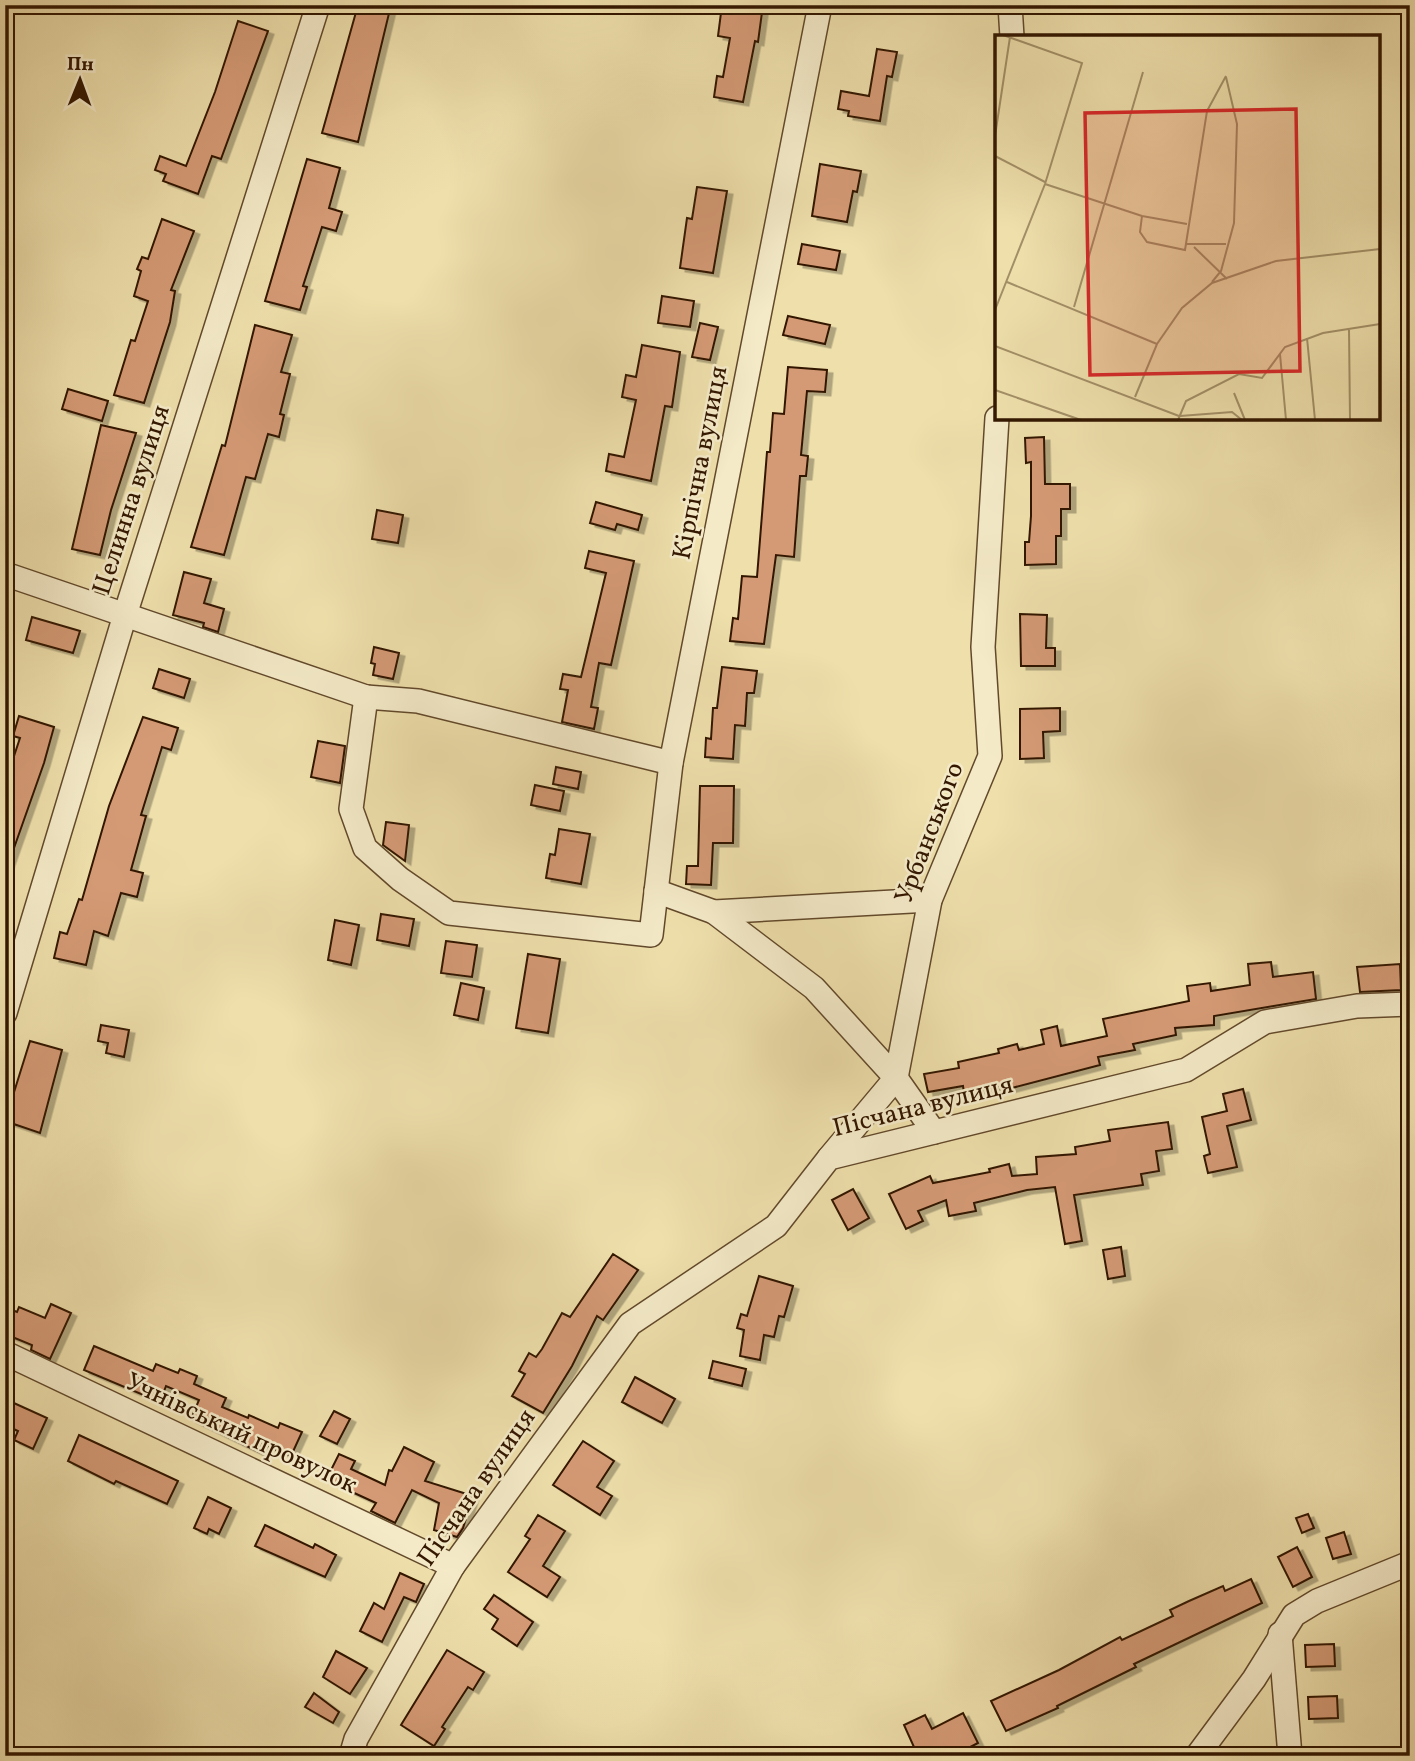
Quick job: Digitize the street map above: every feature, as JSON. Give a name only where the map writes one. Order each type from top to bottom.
[{"type":"street","name":"Целинна вулиця","points":[[5,1013],[125,615],[318,5]]},
{"type":"street","name":"Кiрпiчна вулиця","points":[[366,697],[351,809],[365,848],[400,879],[449,913],[651,935],[671,763],[820,5]]},
{"type":"street","points":[[1010,5],[1012,35]]},
{"type":"street","name":"Урбанського","points":[[829,1158],[896,1077],[930,900],[990,756],[982,647],[997,420]]},
{"type":"street","points":[[5,574],[366,697],[418,701],[671,763]]},
{"type":"street","points":[[656,891],[714,912],[814,988],[896,1077],[934,1132]]},
{"type":"street","points":[[714,912],[930,900]]},
{"type":"street","name":"Пiсчана вулиця","points":[[351,1756],[356,1739],[453,1566],[630,1324],[776,1226],[829,1158],[1186,1070],[1265,1022],[1357,1006],[1410,1004]]},
{"type":"street","name":"Учнівський провулок","points":[[5,1353],[453,1566]]},
{"type":"street","points":[[1197,1756],[1254,1679],[1294,1615],[1317,1601],[1410,1563]]},
{"type":"street","points":[[1280,1634],[1290,1756]]},
{"type":"building","points":[[358,5],[391,5],[358,142],[322,133]]},
{"type":"building","points":[[722,5],[763,5],[758,42],[755,41],[743,102],[714,97],[717,76],[723,77],[730,38],[718,36]]},
{"type":"building","points":[[238,21],[268,31],[221,159],[212,156],[198,194],[163,181],[166,174],[155,170],[160,156],[186,166],[215,92]]},
{"type":"building","points":[[877,49],[897,52],[892,77],[887,76],[880,121],[848,116],[849,111],[838,109],[841,91],[869,96]]},
{"type":"building","points":[[307,159],[340,168],[329,208],[342,212],[336,231],[322,227],[303,286],[307,287],[300,310],[265,301]]},
{"type":"building","points":[[820,164],[861,171],[857,192],[853,191],[847,222],[812,216]]},
{"type":"building","points":[[697,187],[727,191],[713,273],[680,268],[687,218],[692,219]]},
{"type":"building","points":[[162,219],[194,231],[171,290],[175,291],[170,322],[144,403],[114,395],[131,340],[135,341],[148,301],[134,296],[141,271],[137,269],[142,257],[148,259]]},
{"type":"building","points":[[802,244],[840,251],[836,270],[798,264]]},
{"type":"building","points":[[662,296],[694,301],[690,327],[658,323]]},
{"type":"building","points":[[788,316],[830,325],[825,344],[783,335]]},
{"type":"building","points":[[700,323],[718,327],[710,360],[692,357]]},
{"type":"building","points":[[255,325],[292,335],[281,372],[290,374],[280,414],[284,415],[279,437],[268,434],[255,479],[246,477],[224,555],[191,547],[222,445],[225,446]]},
{"type":"building","points":[[642,345],[680,352],[672,407],[665,406],[651,481],[606,471],[609,454],[624,457],[636,400],[622,397],[626,375],[636,377]]},
{"type":"building","points":[[788,367],[827,370],[825,392],[807,391],[801,455],[808,456],[806,476],[800,476],[794,557],[776,555],[764,644],[730,641],[733,618],[738,619],[742,576],[757,577],[767,452],[770,452],[773,413],[784,414]]},
{"type":"building","points":[[68,389],[108,401],[102,421],[62,409]]},
{"type":"building","points":[[101,425],[136,433],[111,510],[100,555],[72,549]]},
{"type":"building","points":[[1044,437],[1045,484],[1070,484],[1070,509],[1061,509],[1061,536],[1056,536],[1056,564],[1025,565],[1025,542],[1029,542],[1031,516],[1031,462],[1026,463],[1025,438]]},
{"type":"building","points":[[596,502],[642,515],[638,530],[617,524],[615,530],[590,523]]},
{"type":"building","points":[[377,510],[403,515],[398,543],[372,539]]},
{"type":"building","points":[[589,551],[634,561],[611,665],[599,663],[591,707],[598,708],[594,729],[562,722],[568,690],[560,689],[563,674],[581,677],[606,573],[585,568]]},
{"type":"building","points":[[184,572],[211,579],[204,603],[224,609],[218,632],[203,627],[204,623],[173,615]]},
{"type":"building","points":[[1020,614],[1047,615],[1046,648],[1055,648],[1055,666],[1021,666]]},
{"type":"building","points":[[32,617],[80,631],[73,653],[26,640]]},
{"type":"building","points":[[374,647],[399,653],[393,679],[373,675],[375,664],[371,663]]},
{"type":"building","points":[[722,667],[757,671],[754,693],[747,693],[745,726],[735,725],[733,759],[705,757],[706,738],[711,739],[713,708],[717,708]]},
{"type":"building","points":[[159,669],[190,679],[184,698],[153,688]]},
{"type":"building","points":[[1060,708],[1060,731],[1043,732],[1044,758],[1020,759],[1020,709]]},
{"type":"building","points":[[19,716],[54,727],[8,865],[5,783],[20,738],[13,736]]},
{"type":"building","points":[[143,717],[178,728],[171,750],[162,747],[141,815],[146,816],[131,870],[143,873],[137,897],[121,893],[108,936],[94,931],[86,965],[54,958],[60,932],[67,934],[79,899],[82,900],[109,806]]},
{"type":"building","points":[[318,741],[345,746],[340,783],[311,777]]},
{"type":"building","points":[[556,767],[581,772],[578,789],[553,784]]},
{"type":"building","points":[[535,785],[564,791],[560,811],[531,805]]},
{"type":"building","points":[[700,786],[734,786],[733,843],[713,843],[711,885],[686,884],[687,866],[698,866]]},
{"type":"building","points":[[386,822],[409,825],[405,861],[383,845]]},
{"type":"building","points":[[559,829],[590,834],[581,884],[546,878],[550,854],[555,855]]},
{"type":"building","points":[[381,914],[414,919],[409,946],[377,940]]},
{"type":"building","points":[[335,920],[359,925],[351,965],[328,960]]},
{"type":"building","points":[[446,941],[477,945],[472,977],[441,973]]},
{"type":"building","points":[[528,954],[560,959],[548,1033],[516,1028]]},
{"type":"building","points":[[1271,962],[1273,977],[1313,972],[1316,999],[1214,1016],[1214,1025],[1175,1028],[1176,1035],[1133,1044],[1135,1050],[1098,1057],[1100,1065],[1008,1089],[1007,1084],[964,1093],[963,1086],[928,1092],[924,1074],[959,1068],[958,1062],[999,1053],[998,1049],[1017,1044],[1019,1050],[1044,1044],[1041,1030],[1057,1026],[1061,1046],[1107,1036],[1103,1019],[1189,1001],[1187,986],[1210,983],[1211,991],[1250,985],[1248,964]]},
{"type":"building","points":[[1400,964],[1401,990],[1360,992],[1357,967]]},
{"type":"building","points":[[461,983],[484,988],[478,1020],[454,1015]]},
{"type":"building","points":[[101,1025],[129,1030],[124,1057],[106,1053],[108,1043],[98,1041]]},
{"type":"building","points":[[30,1041],[62,1050],[40,1133],[5,1121]]},
{"type":"building","points":[[1243,1089],[1251,1120],[1227,1126],[1237,1167],[1208,1173],[1204,1156],[1210,1154],[1202,1117],[1227,1111],[1223,1094]]},
{"type":"building","points":[[1168,1122],[1172,1149],[1156,1151],[1159,1171],[1141,1174],[1143,1185],[1074,1195],[1082,1241],[1065,1244],[1055,1187],[1027,1190],[974,1203],[976,1211],[949,1216],[946,1200],[918,1211],[923,1221],[906,1229],[889,1194],[930,1176],[933,1183],[990,1172],[989,1169],[1009,1164],[1012,1176],[1037,1174],[1036,1157],[1076,1154],[1075,1147],[1110,1141],[1108,1130]]},
{"type":"building","points":[[853,1189],[869,1218],[848,1230],[832,1200]]},
{"type":"building","points":[[1121,1247],[1125,1276],[1108,1279],[1103,1250]]},
{"type":"building","points":[[613,1254],[638,1270],[603,1320],[597,1316],[572,1366],[543,1413],[512,1396],[525,1374],[519,1371],[529,1353],[536,1357],[562,1313],[570,1317]]},
{"type":"building","points":[[759,1276],[793,1286],[784,1317],[779,1316],[774,1337],[764,1335],[760,1360],[740,1356],[744,1330],[737,1328],[741,1314],[747,1316]]},
{"type":"building","points":[[51,1304],[71,1313],[50,1359],[31,1350],[32,1345],[5,1334],[5,1307],[17,1312],[19,1307],[45,1318]]},
{"type":"building","points":[[94,1346],[153,1371],[156,1364],[178,1373],[180,1369],[197,1376],[194,1384],[226,1398],[222,1407],[278,1428],[280,1423],[302,1432],[291,1456],[262,1444],[259,1452],[191,1419],[199,1400],[166,1386],[160,1402],[84,1370]]},
{"type":"building","points":[[713,1361],[746,1369],[742,1386],[709,1378]]},
{"type":"building","points":[[635,1377],[675,1399],[662,1423],[622,1402]]},
{"type":"building","points":[[5,1399],[47,1418],[33,1449],[14,1440],[18,1431],[5,1425]]},
{"type":"building","points":[[334,1411],[350,1419],[337,1444],[320,1436]]},
{"type":"building","points":[[79,1435],[178,1481],[167,1504],[116,1481],[114,1484],[68,1461]]},
{"type":"building","points":[[583,1441],[614,1461],[597,1487],[612,1496],[600,1515],[553,1485]]},
{"type":"building","points":[[404,1447],[434,1462],[425,1481],[473,1496],[463,1528],[457,1537],[434,1530],[439,1503],[412,1490],[395,1523],[371,1511],[376,1503],[326,1480],[339,1454],[355,1461],[351,1469],[385,1485],[389,1470],[392,1471]]},
{"type":"building","points":[[208,1497],[231,1508],[219,1534],[209,1529],[207,1534],[194,1528]]},
{"type":"building","points":[[1308,1514],[1314,1528],[1302,1533],[1296,1518]]},
{"type":"building","points":[[538,1515],[565,1531],[543,1566],[560,1577],[547,1597],[508,1572],[530,1539],[525,1536]]},
{"type":"building","points":[[265,1525],[313,1548],[315,1544],[336,1555],[325,1577],[255,1546]]},
{"type":"building","points":[[1344,1532],[1351,1554],[1333,1559],[1326,1538]]},
{"type":"building","points":[[1297,1547],[1312,1577],[1293,1587],[1278,1557]]},
{"type":"building","points":[[400,1573],[424,1584],[416,1602],[404,1597],[382,1642],[360,1631],[374,1603],[384,1609]]},
{"type":"building","points":[[1251,1579],[1262,1603],[1134,1664],[1136,1667],[1057,1706],[1058,1708],[1006,1731],[991,1701],[1059,1670],[1120,1637],[1122,1640],[1173,1616],[1170,1610],[1189,1601],[1223,1586],[1225,1591]]},
{"type":"building","points":[[494,1595],[533,1622],[517,1646],[492,1629],[498,1619],[484,1609]]},
{"type":"building","points":[[1334,1644],[1335,1666],[1306,1667],[1305,1645]]},
{"type":"building","points":[[447,1650],[484,1672],[473,1690],[468,1687],[442,1727],[445,1729],[434,1746],[401,1725]]},
{"type":"building","points":[[336,1651],[367,1668],[350,1694],[323,1677]]},
{"type":"building","points":[[314,1693],[339,1712],[333,1723],[305,1707]]},
{"type":"building","points":[[1337,1696],[1338,1718],[1309,1719],[1308,1697]]},
{"type":"building","points":[[963,1713],[978,1743],[953,1756],[918,1756],[904,1725],[925,1715],[932,1729]]}]
